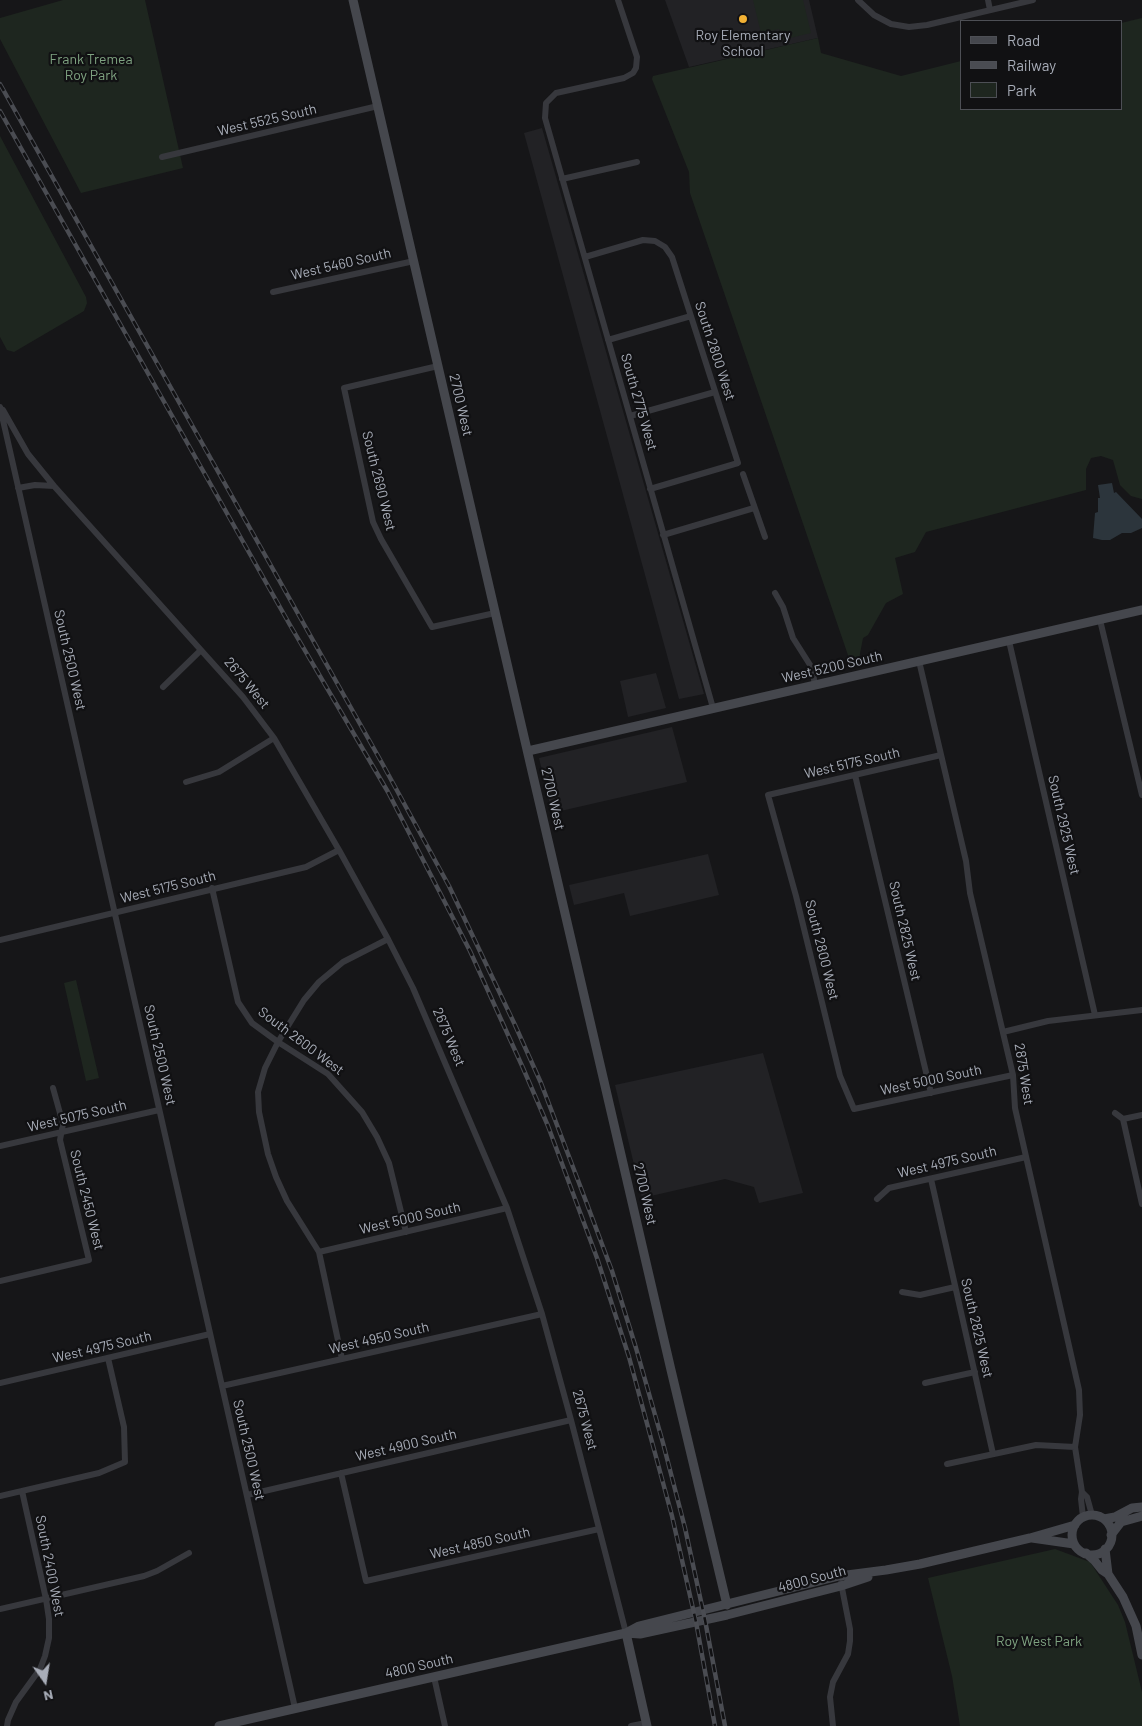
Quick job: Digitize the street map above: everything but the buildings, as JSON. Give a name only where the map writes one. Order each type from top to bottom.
[{"type":"street","name":"2700 West","points":[[354,0],[727,1605]]},
{"type":"street","name":"South 2775 West","points":[[618,0],[637,57],[636,68],[624,78],[556,93],[546,103],[545,118],[713,708]]},
{"type":"street","points":[[858,0],[874,15],[891,24],[909,27],[927,25],[1033,0]]},
{"type":"street","points":[[988,0],[990,10]]},
{"type":"street","name":"West 5525 South","points":[[162,157],[378,106]]},
{"type":"street","points":[[562,179],[637,162]]},
{"type":"street","name":"South 2800 West","points":[[585,257],[643,240],[655,241],[665,247],[672,257],[738,463],[650,489]]},
{"type":"street","name":"West 5460 South","points":[[273,292],[414,261]]},
{"type":"street","points":[[608,340],[691,316]]},
{"type":"street","name":"South 2690 West","points":[[438,366],[344,388],[373,522],[380,539],[432,627],[496,613]]},
{"type":"street","points":[[630,416],[715,392]]},
{"type":"street","name":"2675 West","points":[[0,406],[28,454],[54,486],[202,650],[243,697],[274,738],[339,850],[413,988],[507,1208],[542,1314],[626,1633],[646,1724]]},
{"type":"street","name":"South 2500 West","points":[[0,406],[295,1708]]},
{"type":"street","points":[[743,474],[765,537]]},
{"type":"street","points":[[18,488],[36,485],[54,486]]},
{"type":"street","points":[[664,535],[754,508]]},
{"type":"street","points":[[775,593],[783,608],[793,638],[812,668],[815,685]]},
{"type":"street","name":"West 5200 South","points":[[528,751],[1142,610]]},
{"type":"street","points":[[1100,620],[1142,795]]},
{"type":"street","name":"South 2925 West","points":[[1009,641],[1095,1015]]},
{"type":"street","points":[[163,686],[202,650]]},
{"type":"street","name":"2875 West","points":[[919,661],[966,861],[970,893],[1013,1075],[1015,1108],[1079,1390],[1080,1415],[1074,1447],[1082,1492],[1086,1497],[1087,1516]]},
{"type":"street","points":[[186,782],[219,772],[274,738]]},
{"type":"street","name":"West 5175 South","points":[[768,795],[941,755]]},
{"type":"street","name":"South 2825 West","points":[[855,775],[931,1092]]},
{"type":"street","name":"South 2800 West","points":[[768,795],[796,896],[840,1076],[854,1110]]},
{"type":"street","name":"West 5175 South","points":[[0,940],[306,867],[339,850]]},
{"type":"street","name":"South 2600 West","points":[[212,888],[238,1002],[252,1023],[328,1074],[362,1112],[377,1137],[389,1163],[406,1232]]},
{"type":"street","points":[[342,1359],[319,1252],[288,1201],[276,1177],[268,1154],[259,1112],[258,1092],[265,1068],[278,1042],[304,1000],[319,982],[343,962],[388,939]]},
{"type":"street","points":[[1003,1032],[1048,1021],[1142,1010]]},
{"type":"street","name":"West 5000 South","points":[[854,1110],[1013,1075]]},
{"type":"street","name":"South 2450 West","points":[[0,1280],[89,1260],[60,1140],[63,1124],[53,1088]]},
{"type":"street","name":"West 5075 South","points":[[0,1146],[159,1110]]},
{"type":"street","points":[[1115,1112],[1123,1119],[1142,1204]]},
{"type":"street","points":[[1123,1119],[1142,1115]]},
{"type":"street","name":"West 4975 South","points":[[877,1199],[889,1188],[1026,1157]]},
{"type":"street","name":"South 2825 West","points":[[931,1179],[993,1454]]},
{"type":"street","name":"West 5000 South","points":[[319,1252],[507,1208]]},
{"type":"street","points":[[902,1292],[920,1295],[956,1288]]},
{"type":"street","name":"West 4950 South","points":[[222,1386],[542,1314]]},
{"type":"street","name":"West 4975 South","points":[[0,1383],[210,1334]]},
{"type":"street","points":[[0,1496],[99,1473],[125,1462],[124,1427],[108,1358]]},
{"type":"street","points":[[925,1383],[975,1372]]},
{"type":"street","name":"West 4900 South","points":[[247,1495],[571,1420]]},
{"type":"street","points":[[947,1464],[1036,1445],[1074,1447]]},
{"type":"street","name":"West 4850 South","points":[[341,1472],[366,1581],[599,1529]]},
{"type":"street","name":"South 2400 West","points":[[7,1726],[16,1702],[40,1669],[49,1638],[46,1599],[22,1491]]},
{"type":"street","points":[[1142,1506],[1132,1508],[1115,1517],[1104,1519],[1087,1516],[1075,1524],[1072,1531],[1074,1544],[1077,1548],[1086,1553],[1108,1574],[1123,1597],[1130,1612],[1142,1655]]},
{"type":"street","points":[[1111,1535],[1121,1522],[1142,1516]]},
{"type":"street","points":[[1104,1519],[1111,1535],[1106,1549],[1108,1574]]},
{"type":"street","name":"4800 South","points":[[626,1633],[638,1626],[839,1576],[886,1570],[1030,1538],[1075,1524]]},
{"type":"street","name":"4800 South","points":[[1030,1538],[1074,1544]]},
{"type":"street","points":[[1086,1553],[1098,1553],[1106,1549]]},
{"type":"street","points":[[0,1609],[144,1576],[157,1571],[188,1553]]},
{"type":"street","name":"4800 South","points":[[219,1726],[626,1633],[640,1634],[781,1602],[841,1586],[886,1570]]},
{"type":"street","points":[[832,1726],[831,1689],[848,1654],[850,1641],[850,1629],[841,1586]]},
{"type":"street","points":[[727,1605],[781,1602]]},
{"type":"street","points":[[434,1677],[445,1726]]},
{"type":"street","points":[[631,1726],[646,1724]]},
{"type":"shaded area","name":"Roy Elementary School","points":[[665,0],[809,0],[818,38],[689,67]]},
{"type":"shaded area","points":[[542,128],[704,694],[679,699],[524,133]]},
{"type":"shaded area","points":[[1112,483],[1114,493],[1116,492],[1142,519],[1142,528],[1131,533],[1122,533],[1110,540],[1093,538],[1095,513],[1098,512],[1098,498],[1100,498],[1098,485]]},
{"type":"shaded area","points":[[656,673],[666,708],[628,717],[620,681]]},
{"type":"shaded area","points":[[672,727],[687,782],[552,813],[539,758]]},
{"type":"shaded area","points":[[708,854],[719,895],[630,916],[624,893],[574,905],[569,885]]},
{"type":"shaded area","points":[[763,1053],[803,1193],[759,1203],[754,1187],[725,1179],[642,1198],[615,1085]]},
{"type":"green space","name":"Frank Tremea Roy Park","points":[[63,0],[145,0],[183,168],[81,193],[0,39],[0,18]]},
{"type":"green space","points":[[753,0],[803,0],[811,33],[782,40],[779,29],[761,33]]},
{"type":"green space","points":[[1142,18],[1142,499],[1131,496],[1120,485],[1113,460],[1101,456],[1091,458],[1086,469],[1086,490],[926,532],[915,552],[895,558],[903,594],[886,603],[868,635],[863,638],[859,659],[850,661],[690,193],[689,172],[652,79],[653,76],[818,38],[821,53],[901,76],[960,61],[960,110],[1122,110],[1122,23]]},
{"type":"green space","points":[[0,136],[86,297],[87,303],[84,311],[14,352],[7,350],[0,337]]},
{"type":"green space","points":[[76,980],[99,1078],[86,1081],[64,983]]},
{"type":"green space","name":"Roy West Park","points":[[1055,1549],[1090,1562],[1118,1605],[1125,1622],[1142,1692],[1142,1726],[960,1726],[952,1676],[928,1578]]},
{"type":"railway","points":[[0,84],[382,763],[449,886],[541,1083],[612,1271],[636,1348],[685,1528],[725,1726]]},
{"type":"railway","points":[[0,111],[290,625],[388,792],[470,951],[523,1068],[548,1126],[597,1258],[629,1357],[672,1516],[696,1622],[715,1726]]},
{"type":"place","name":"Roy Elementary School","points":[[743,19]]}]
